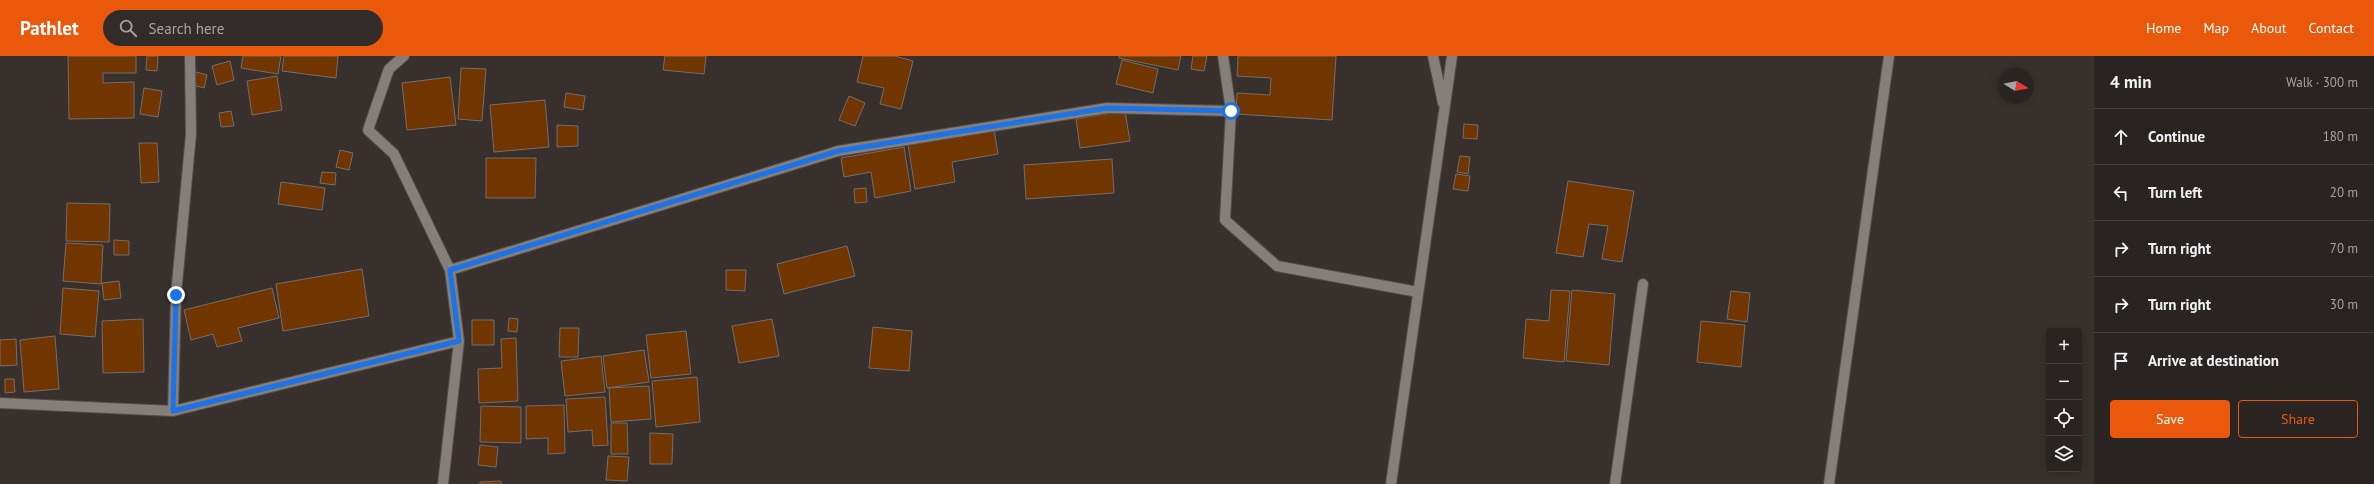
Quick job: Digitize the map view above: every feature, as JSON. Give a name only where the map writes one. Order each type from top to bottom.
[{"type":"street","points":[[173,411],[176,295],[191,134],[190,56]]},
{"type":"street","points":[[404,56],[389,69],[368,130],[394,154],[450,270],[459,341],[443,484]]},
{"type":"street","points":[[1223,56],[1231,111],[1225,220],[1277,266],[1418,292]]},
{"type":"street","points":[[1433,56],[1444,109]]},
{"type":"street","points":[[1391,484],[1452,56]]},
{"type":"street","points":[[1829,484],[1889,56]]},
{"type":"street","points":[[450,270],[838,151],[1107,108],[1231,111]]},
{"type":"street","points":[[1614,484],[1643,284]]},
{"type":"street","points":[[0,403],[173,411],[459,341]]},
{"type":"building","points":[[68,56],[136,56],[136,73],[103,73],[103,83],[134,82],[134,118],[69,119]]},
{"type":"building","points":[[147,56],[158,56],[157,71],[146,70]]},
{"type":"building","points":[[243,56],[281,56],[278,74],[241,68]]},
{"type":"building","points":[[284,56],[338,56],[336,78],[282,71]]},
{"type":"building","points":[[665,56],[706,56],[704,74],[663,70]]},
{"type":"building","points":[[863,56],[895,56],[913,61],[901,109],[880,104],[884,88],[857,82]]},
{"type":"building","points":[[1119,56],[1181,56],[1178,70],[1119,58]]},
{"type":"building","points":[[1193,56],[1207,56],[1204,71],[1191,69]]},
{"type":"building","points":[[1238,56],[1336,56],[1332,120],[1236,114],[1237,93],[1270,95],[1271,78],[1237,76]]},
{"type":"building","points":[[1122,60],[1158,69],[1153,93],[1116,84]]},
{"type":"building","points":[[230,61],[234,80],[217,85],[212,66]]},
{"type":"building","points":[[461,68],[486,69],[482,121],[458,119]]},
{"type":"building","points":[[196,72],[207,75],[204,88],[193,85]]},
{"type":"building","points":[[277,76],[282,110],[252,115],[247,81]]},
{"type":"building","points":[[450,77],[456,125],[407,130],[402,83]]},
{"type":"building","points":[[144,88],[162,91],[158,117],[140,114]]},
{"type":"building","points":[[566,93],[585,96],[583,110],[564,107]]},
{"type":"building","points":[[849,96],[865,103],[855,126],[839,120]]},
{"type":"building","points":[[545,100],[549,147],[494,152],[490,105]]},
{"type":"building","points":[[231,111],[234,126],[221,127],[219,113]]},
{"type":"building","points":[[1125,111],[1130,141],[1080,148],[1076,119]]},
{"type":"building","points":[[1464,124],[1478,125],[1477,139],[1463,138]]},
{"type":"building","points":[[557,125],[578,126],[578,146],[557,147]]},
{"type":"building","points":[[994,129],[998,154],[952,162],[955,182],[915,189],[908,144]]},
{"type":"building","points":[[139,143],[157,143],[159,182],[141,183]]},
{"type":"building","points":[[904,147],[911,191],[875,198],[871,172],[844,177],[841,158]]},
{"type":"building","points":[[340,150],[353,153],[349,170],[336,167]]},
{"type":"building","points":[[1460,156],[1470,157],[1468,174],[1457,172]]},
{"type":"building","points":[[486,158],[536,158],[535,198],[486,198]]},
{"type":"building","points":[[1112,159],[1114,193],[1026,199],[1024,165]]},
{"type":"building","points":[[322,172],[336,173],[335,185],[320,183]]},
{"type":"building","points":[[1456,174],[1470,176],[1468,191],[1453,189]]},
{"type":"building","points":[[1568,181],[1634,191],[1622,262],[1602,259],[1608,226],[1589,224],[1583,257],[1556,253]]},
{"type":"building","points":[[281,182],[325,188],[322,210],[278,204]]},
{"type":"building","points":[[866,188],[867,202],[855,203],[854,189]]},
{"type":"building","points":[[67,203],[110,204],[109,242],[66,241]]},
{"type":"building","points":[[114,240],[129,241],[129,255],[114,255]]},
{"type":"building","points":[[66,243],[103,245],[101,284],[63,281]]},
{"type":"building","points":[[847,246],[855,276],[784,294],[777,264]]},
{"type":"building","points":[[362,269],[369,316],[283,331],[276,284]]},
{"type":"building","points":[[726,270],[746,270],[745,291],[726,290]]},
{"type":"building","points":[[119,281],[121,298],[104,300],[102,283]]},
{"type":"building","points":[[63,288],[99,291],[95,337],[60,334]]},
{"type":"building","points":[[272,288],[279,318],[238,328],[242,341],[217,347],[213,334],[191,340],[184,310]]},
{"type":"building","points":[[1551,290],[1570,291],[1564,362],[1523,358],[1526,319],[1549,321]]},
{"type":"building","points":[[1572,290],[1615,294],[1609,365],[1566,361]]},
{"type":"building","points":[[1731,291],[1750,293],[1747,322],[1727,319]]},
{"type":"building","points":[[509,318],[518,319],[517,332],[508,331]]},
{"type":"building","points":[[143,319],[144,372],[103,373],[102,321]]},
{"type":"building","points":[[772,319],[779,356],[739,363],[732,326]]},
{"type":"building","points":[[472,320],[494,320],[494,345],[472,345]]},
{"type":"building","points":[[1701,321],[1745,325],[1741,367],[1697,362]]},
{"type":"building","points":[[873,327],[912,331],[909,371],[869,368]]},
{"type":"building","points":[[560,328],[579,328],[578,357],[559,357]]},
{"type":"building","points":[[686,331],[691,374],[651,378],[646,335]]},
{"type":"building","points":[[55,336],[59,389],[24,392],[20,340]]},
{"type":"building","points":[[516,338],[518,401],[479,403],[478,369],[502,368],[501,339]]},
{"type":"building","points":[[16,339],[17,365],[0,366],[0,340]]},
{"type":"building","points":[[644,350],[649,382],[607,388],[603,356]]},
{"type":"building","points":[[601,356],[605,392],[565,396],[561,361]]},
{"type":"building","points":[[697,377],[700,422],[656,427],[652,381]]},
{"type":"building","points":[[5,379],[14,379],[15,392],[5,393]]},
{"type":"building","points":[[649,386],[651,419],[611,422],[609,388]]},
{"type":"building","points":[[605,397],[608,445],[593,446],[592,430],[568,432],[566,399]]},
{"type":"building","points":[[564,405],[565,453],[548,454],[548,438],[526,439],[526,406]]},
{"type":"building","points":[[481,406],[521,407],[521,443],[480,442]]},
{"type":"building","points":[[611,423],[627,423],[628,454],[611,454]]},
{"type":"building","points":[[650,433],[673,434],[672,464],[650,464]]},
{"type":"building","points":[[480,445],[498,447],[496,467],[478,465]]},
{"type":"building","points":[[608,456],[629,457],[627,481],[606,480]]},
{"type":"building","points":[[501,481],[501,484],[480,484],[480,482]]},
{"type":"route","points":[[176,295],[173,411],[459,341],[450,270],[838,151],[1107,108],[1231,111]]}]
